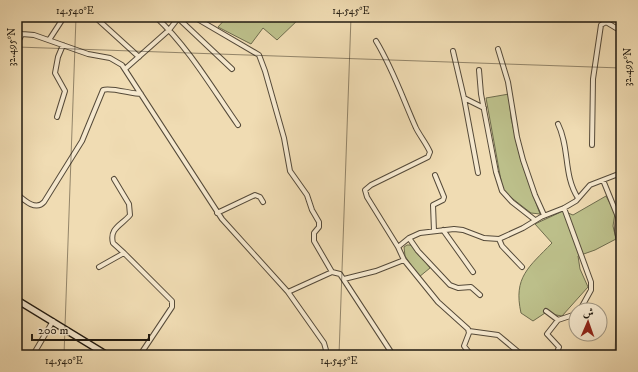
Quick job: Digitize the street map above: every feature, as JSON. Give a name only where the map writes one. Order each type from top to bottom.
[{"type":"main road","points":[[17,300],[107,355]]},
{"type":"street","points":[[49,40],[64,17]]},
{"type":"street","points":[[95,17],[139,57]]},
{"type":"street","points":[[156,17],[194,60],[238,125]]},
{"type":"street","points":[[194,17],[259,55],[284,138],[290,171],[307,195],[319,227],[314,233],[314,241],[332,272]]},
{"type":"street","points":[[125,69],[169,30],[179,18],[232,69]]},
{"type":"street","points":[[592,145],[593,79],[601,25],[604,22],[608,22],[621,31]]},
{"type":"street","points":[[17,31],[22,34],[34,35],[88,54],[110,58],[125,69],[217,213],[288,292],[324,343],[326,350],[323,355]]},
{"type":"street","points":[[17,44],[22,34]]},
{"type":"street","points":[[376,41],[391,68],[417,129],[430,152],[428,157],[378,181],[367,188],[367,197],[398,246],[404,260],[434,296],[469,331],[498,335],[522,355]]},
{"type":"street","points":[[57,117],[65,91],[55,73],[58,57],[63,45]]},
{"type":"street","points":[[498,50],[508,82],[517,136],[523,160],[544,215]]},
{"type":"street","points":[[453,51],[464,98],[478,172]]},
{"type":"street","points":[[479,70],[484,108],[496,172],[502,190],[512,202],[535,220]]},
{"type":"street","points":[[17,194],[36,207],[41,206],[82,141],[103,90],[108,89],[128,94],[141,94]]},
{"type":"street","points":[[464,98],[484,108]]},
{"type":"street","points":[[558,124],[562,134],[570,183],[578,198]]},
{"type":"street","points":[[398,246],[409,238],[443,230],[463,230],[484,238],[499,239],[544,215],[564,208],[578,198],[587,186],[621,173]]},
{"type":"street","points":[[434,231],[433,205],[443,200],[444,197],[435,175]]},
{"type":"street","points":[[114,179],[130,207],[130,215],[113,230],[112,243],[169,297],[173,304],[140,355]]},
{"type":"street","points":[[603,180],[618,217],[617,231],[620,246]]},
{"type":"street","points":[[217,213],[255,195],[260,197],[263,202]]},
{"type":"street","points":[[564,208],[592,287],[584,302]]},
{"type":"street","points":[[443,230],[472,272]]},
{"type":"street","points":[[409,238],[418,251],[450,285],[458,288],[471,287],[480,294]]},
{"type":"street","points":[[499,239],[502,246],[522,267]]},
{"type":"street","points":[[99,267],[124,253]]},
{"type":"street","points":[[344,279],[376,271],[404,260]]},
{"type":"street","points":[[288,292],[332,272],[340,274],[393,355]]},
{"type":"street","points":[[546,311],[558,320]]},
{"type":"street","points":[[556,355],[559,347],[547,336],[547,334],[558,320],[568,317]]},
{"type":"street","points":[[33,355],[53,321]]},
{"type":"street","points":[[469,331],[464,346],[471,355]]},
{"type":"green space","points":[[227,17],[301,17],[277,40],[263,28],[251,44],[218,27]]},
{"type":"green space","points":[[509,94],[511,118],[521,161],[540,214],[531,213],[504,192],[502,186],[486,98]]},
{"type":"green space","points":[[606,196],[615,213],[613,226],[616,239],[595,250],[578,256],[580,269],[588,287],[575,302],[568,302],[568,309],[562,316],[545,313],[533,321],[521,313],[519,290],[521,281],[530,266],[552,243],[535,224],[563,211],[573,215]]},
{"type":"green space","points":[[407,245],[412,245],[430,268],[419,277],[405,256],[404,247]]}]
